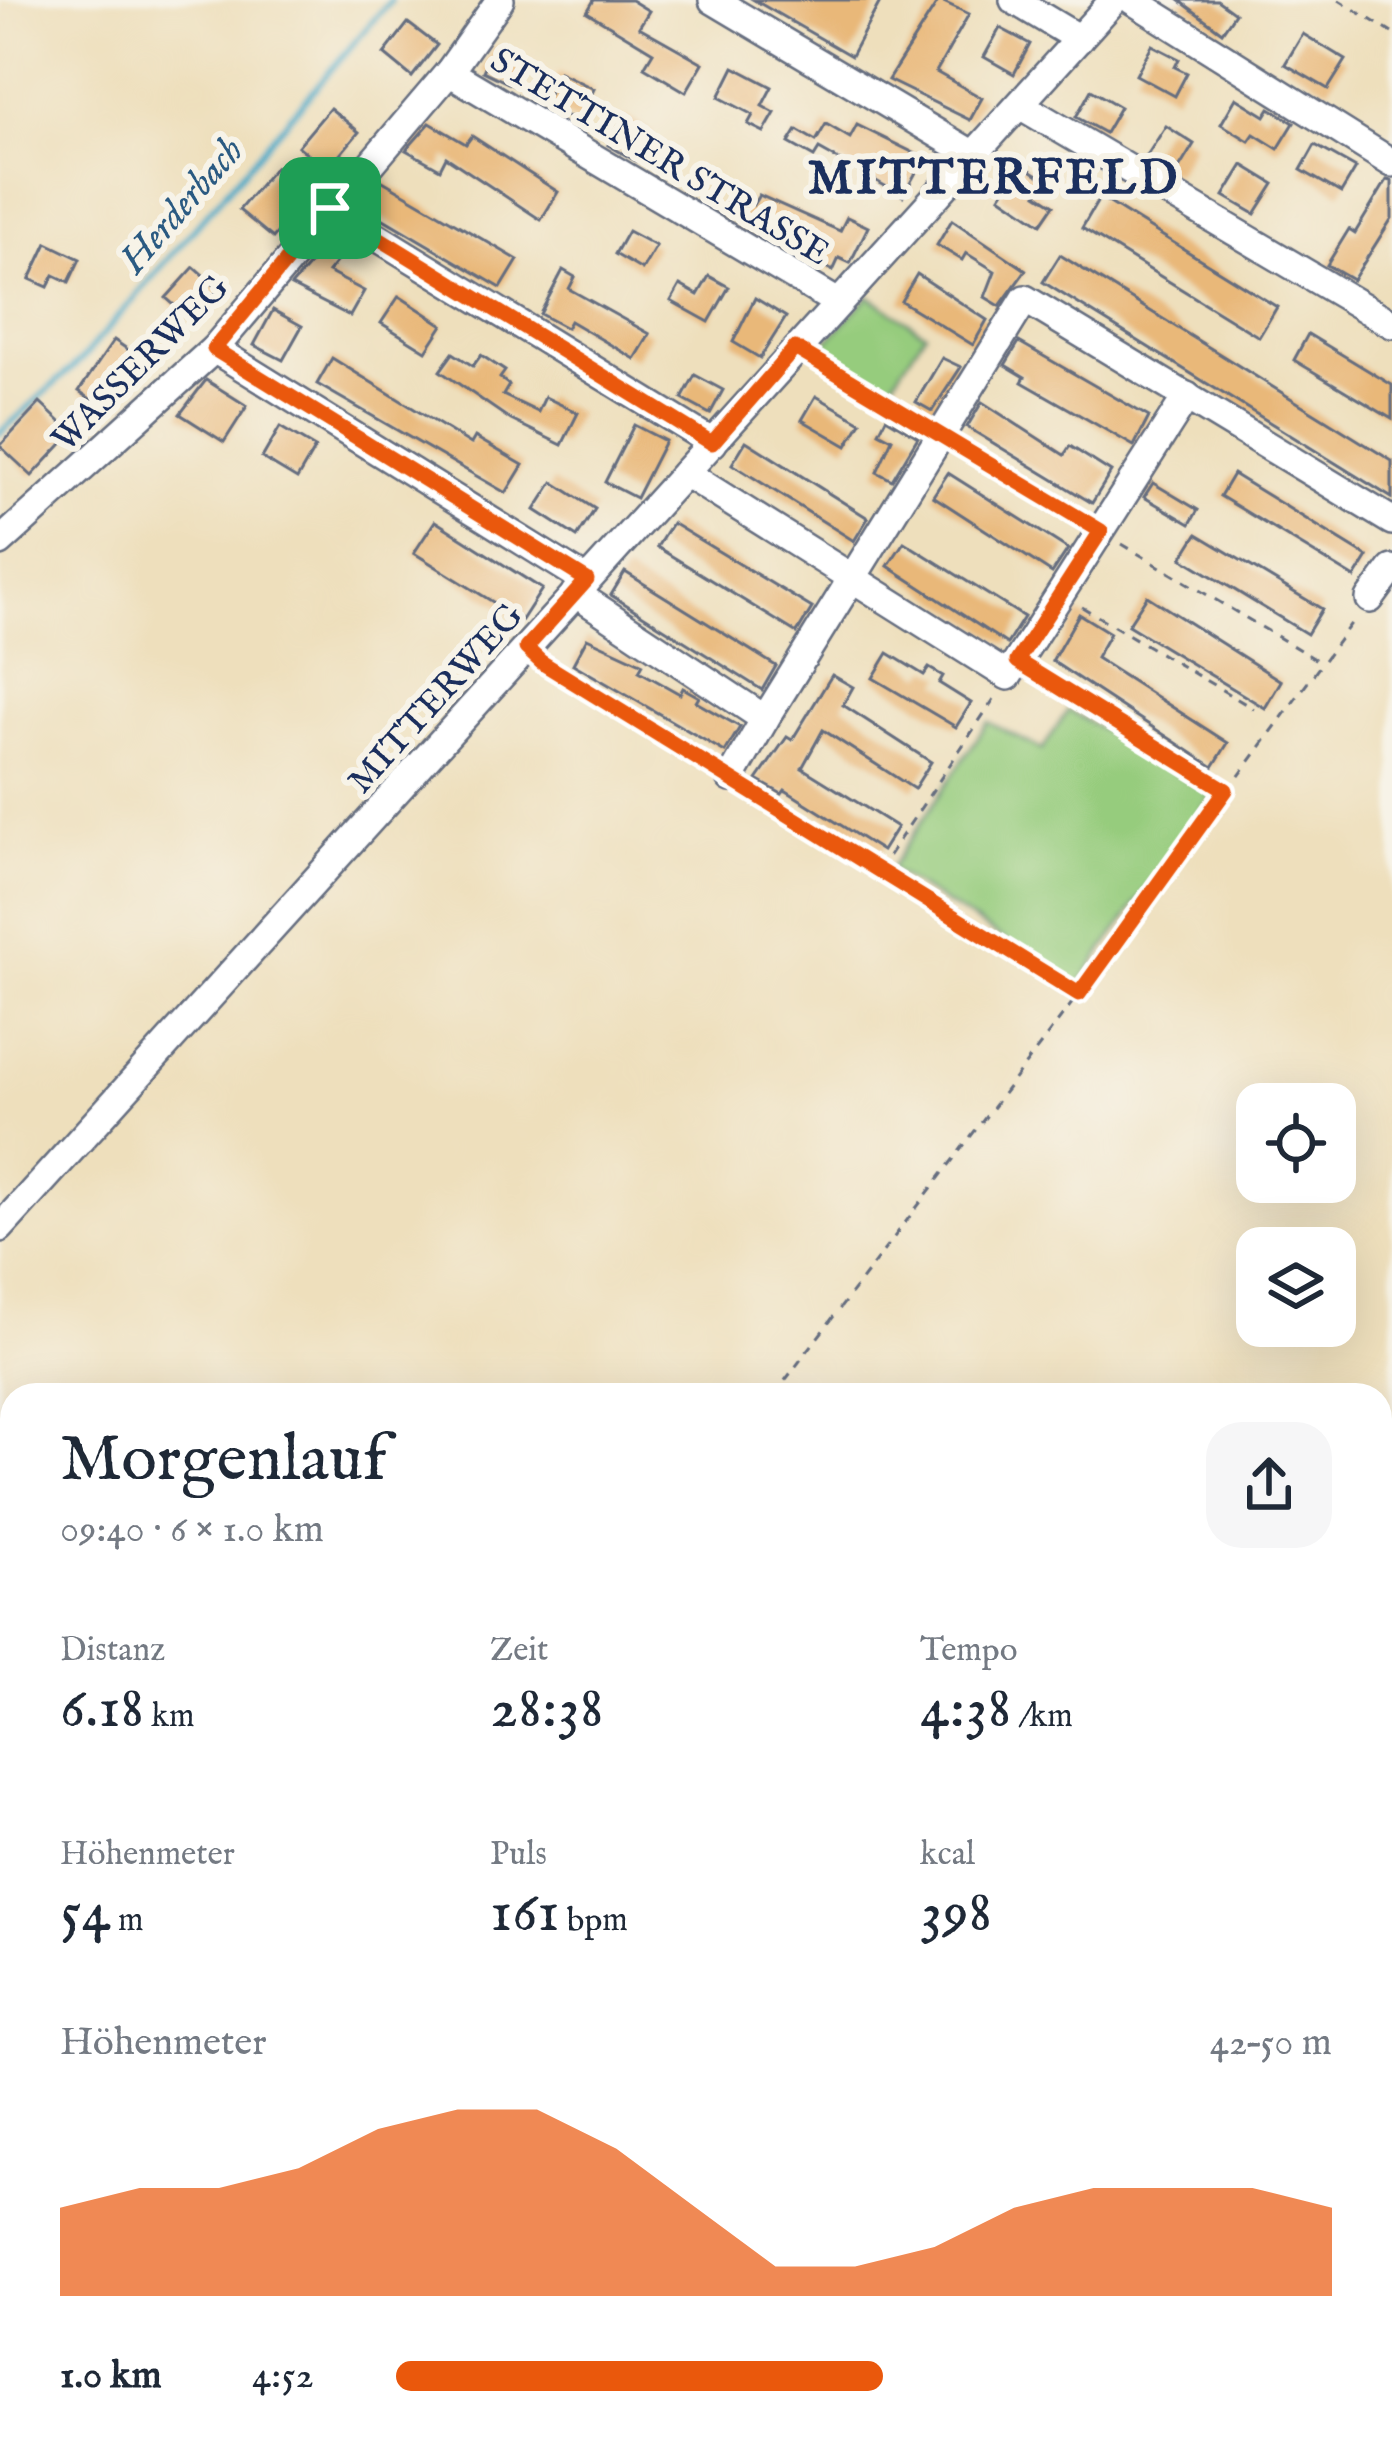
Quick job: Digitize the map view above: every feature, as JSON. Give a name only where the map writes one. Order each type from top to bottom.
[{"type":"street","name":"WASSERWEG","points":[[0,542],[214,349],[449,72],[500,0]]},
{"type":"street","points":[[713,0],[972,154]]},
{"type":"street","points":[[1014,0],[1079,39]]},
{"type":"street","name":"MITTERWEG","points":[[0,1228],[836,301],[1114,0]]},
{"type":"street","points":[[1132,0],[1392,163]]},
{"type":"street","name":"STETTINER STRASSE","points":[[449,72],[836,301]]},
{"type":"street","points":[[1020,105],[1392,324]]},
{"type":"street","points":[[330,208],[712,443]]},
{"type":"street","points":[[731,778],[1025,298],[1392,521]]},
{"type":"street","points":[[214,349],[581,587],[765,719]]},
{"type":"street","points":[[685,473],[1008,676],[1187,396]]},
{"type":"street","points":[[1370,598],[1392,569]]},
{"type":"path","points":[[1339,0],[1392,33]]},
{"type":"path","points":[[795,348],[1321,663]]},
{"type":"path","points":[[1060,594],[1254,709]]},
{"type":"path","points":[[783,1383],[1079,994],[1370,598]]},
{"type":"path","points":[[526,648],[1079,994]]},
{"type":"path","points":[[1017,661],[1226,790]]},
{"type":"path","points":[[879,870],[989,708]]},
{"type":"green space","points":[[869,296],[925,333],[885,394],[817,352]]},
{"type":"green space","points":[[1068,710],[1212,795],[1078,986],[890,869],[988,722],[1042,750]]},
{"type":"building","points":[[594,0],[631,0],[649,11],[639,27],[703,63],[686,92],[644,67],[653,52],[587,12]]},
{"type":"building","points":[[754,0],[881,0],[851,56]]},
{"type":"building","points":[[939,0],[969,14],[936,72],[982,98],[970,120],[888,80]]},
{"type":"building","points":[[1179,0],[1217,0],[1235,13],[1222,32]]},
{"type":"building","points":[[408,23],[437,45],[412,77],[384,54]]},
{"type":"building","points":[[1000,28],[1030,44],[1014,74],[984,57]]},
{"type":"building","points":[[1303,34],[1346,60],[1328,89],[1285,64]]},
{"type":"building","points":[[1152,45],[1179,59],[1175,67],[1187,73],[1175,96],[1136,75]]},
{"type":"building","points":[[495,46],[526,61],[514,86],[483,71]]},
{"type":"building","points":[[734,67],[772,87],[762,106],[775,113],[764,132],[748,124],[753,115],[719,97]]},
{"type":"building","points":[[559,72],[594,89],[578,122],[543,105]]},
{"type":"building","points":[[1091,90],[1120,107],[1105,133],[1076,117]]},
{"type":"building","points":[[1236,98],[1265,116],[1270,108],[1294,123],[1278,149],[1254,134],[1249,141],[1221,124]]},
{"type":"building","points":[[330,108],[359,132],[327,170],[298,146]]},
{"type":"building","points":[[625,116],[653,133],[636,161],[608,145]]},
{"type":"building","points":[[430,123],[466,144],[472,136],[558,192],[541,220],[446,157],[440,169],[406,150]]},
{"type":"building","points":[[826,124],[850,138],[857,125],[924,158],[903,196],[819,149],[814,157],[789,143],[797,130],[816,141]]},
{"type":"building","points":[[1166,126],[1194,144],[1175,175],[1146,157]]},
{"type":"building","points":[[1315,145],[1356,168],[1341,193],[1301,170]]},
{"type":"building","points":[[1021,164],[1046,180],[1037,194],[1054,205],[1041,224],[1000,196]]},
{"type":"building","points":[[1243,165],[1274,184],[1255,214],[1224,196]]},
{"type":"building","points":[[275,167],[308,195],[273,238],[239,210]]},
{"type":"building","points":[[381,180],[518,260],[501,288],[360,205]]},
{"type":"building","points":[[1387,180],[1392,181],[1392,218],[1353,280],[1327,265],[1349,229],[1355,233]]},
{"type":"building","points":[[732,193],[753,205],[759,195],[840,231],[847,217],[868,227],[850,263],[839,258],[833,271],[724,207]]},
{"type":"building","points":[[1100,197],[1277,307],[1259,337],[1082,228]]},
{"type":"building","points":[[952,220],[1026,270],[1000,306],[985,297],[995,271],[966,253],[962,260],[937,245]]},
{"type":"building","points":[[628,231],[656,246],[642,270],[615,254]]},
{"type":"building","points":[[47,243],[80,259],[69,282],[54,275],[48,287],[30,279]]},
{"type":"building","points":[[323,249],[337,261],[328,272],[364,291],[350,316],[291,286]]},
{"type":"building","points":[[1060,255],[1392,461],[1392,498],[1043,282]]},
{"type":"building","points":[[194,267],[219,289],[191,320],[166,298]]},
{"type":"building","points":[[563,270],[575,277],[569,289],[650,334],[635,359],[570,321],[566,328],[540,314]]},
{"type":"building","points":[[917,274],[987,320],[973,345],[901,301]]},
{"type":"building","points":[[709,276],[729,287],[709,322],[671,301],[680,285],[698,295]]},
{"type":"building","points":[[399,296],[443,325],[426,351],[381,323]]},
{"type":"building","points":[[755,298],[786,317],[760,358],[733,342]]},
{"type":"building","points":[[273,310],[302,326],[283,360],[254,345]]},
{"type":"building","points":[[1308,334],[1392,385],[1392,419],[1294,360]]},
{"type":"building","points":[[114,340],[137,356],[102,407],[79,391]]},
{"type":"building","points":[[1019,342],[1149,417],[1134,446],[1022,382],[1025,377],[1005,365]]},
{"type":"building","points":[[453,353],[473,366],[481,355],[505,371],[500,378],[509,385],[503,395],[538,412],[545,397],[578,413],[562,445],[511,420],[440,371]]},
{"type":"building","points":[[332,358],[471,444],[475,437],[523,465],[506,493],[317,384]]},
{"type":"building","points":[[942,358],[961,367],[932,411],[916,402]]},
{"type":"building","points":[[695,375],[723,390],[710,414],[682,399]]},
{"type":"building","points":[[206,380],[247,406],[224,442],[180,414]]},
{"type":"building","points":[[816,396],[861,422],[847,446],[802,420]]},
{"type":"building","points":[[982,402],[1064,455],[1070,446],[1111,472],[1092,503],[967,427]]},
{"type":"building","points":[[40,403],[72,433],[32,476],[0,446]]},
{"type":"building","points":[[886,418],[918,437],[892,480],[877,472],[892,439],[879,432]]},
{"type":"building","points":[[634,425],[665,441],[636,498],[605,482]]},
{"type":"building","points":[[280,427],[315,448],[297,479],[262,458]]},
{"type":"building","points":[[746,441],[868,518],[854,541],[732,464]]},
{"type":"building","points":[[948,473],[1068,549],[1052,573],[933,496]]},
{"type":"building","points":[[1233,474],[1368,557],[1355,578],[1220,496]]},
{"type":"building","points":[[553,482],[595,509],[577,537],[535,510]]},
{"type":"building","points":[[1153,483],[1198,510],[1190,524],[1144,497]]},
{"type":"building","points":[[435,521],[542,589],[522,620],[414,553]]},
{"type":"building","points":[[672,523],[812,608],[797,633],[657,547]]},
{"type":"building","points":[[1197,534],[1322,609],[1307,634],[1182,558]]},
{"type":"building","points":[[904,542],[1024,617],[1007,644],[888,566]]},
{"type":"building","points":[[625,572],[776,666],[762,690],[611,595]]},
{"type":"building","points":[[1147,596],[1281,681],[1265,708],[1128,625]]},
{"type":"building","points":[[1079,614],[1110,633],[1096,658],[1228,743],[1213,767],[1052,661]]},
{"type":"building","points":[[587,638],[643,664],[639,671],[680,694],[683,688],[699,697],[696,702],[740,727],[725,752],[573,664]]},
{"type":"building","points":[[888,653],[924,675],[929,668],[943,676],[939,683],[971,703],[956,727],[873,678]]},
{"type":"building","points":[[832,675],[853,687],[843,705],[931,762],[914,789],[823,730],[802,768],[897,827],[882,851],[785,790],[782,794],[757,780],[787,737],[792,740]]},
{"type":"waterway","name":"Herderbach","points":[[0,433],[81,360],[391,0]]},
{"type":"district","name":"MITTERFELD","points":[[994,176]]},
{"type":"route","points":[[330,208],[712,443],[795,348],[1101,531],[1017,661],[1226,790],[1079,994],[541,662],[526,648],[587,580],[214,349],[330,208]]}]
